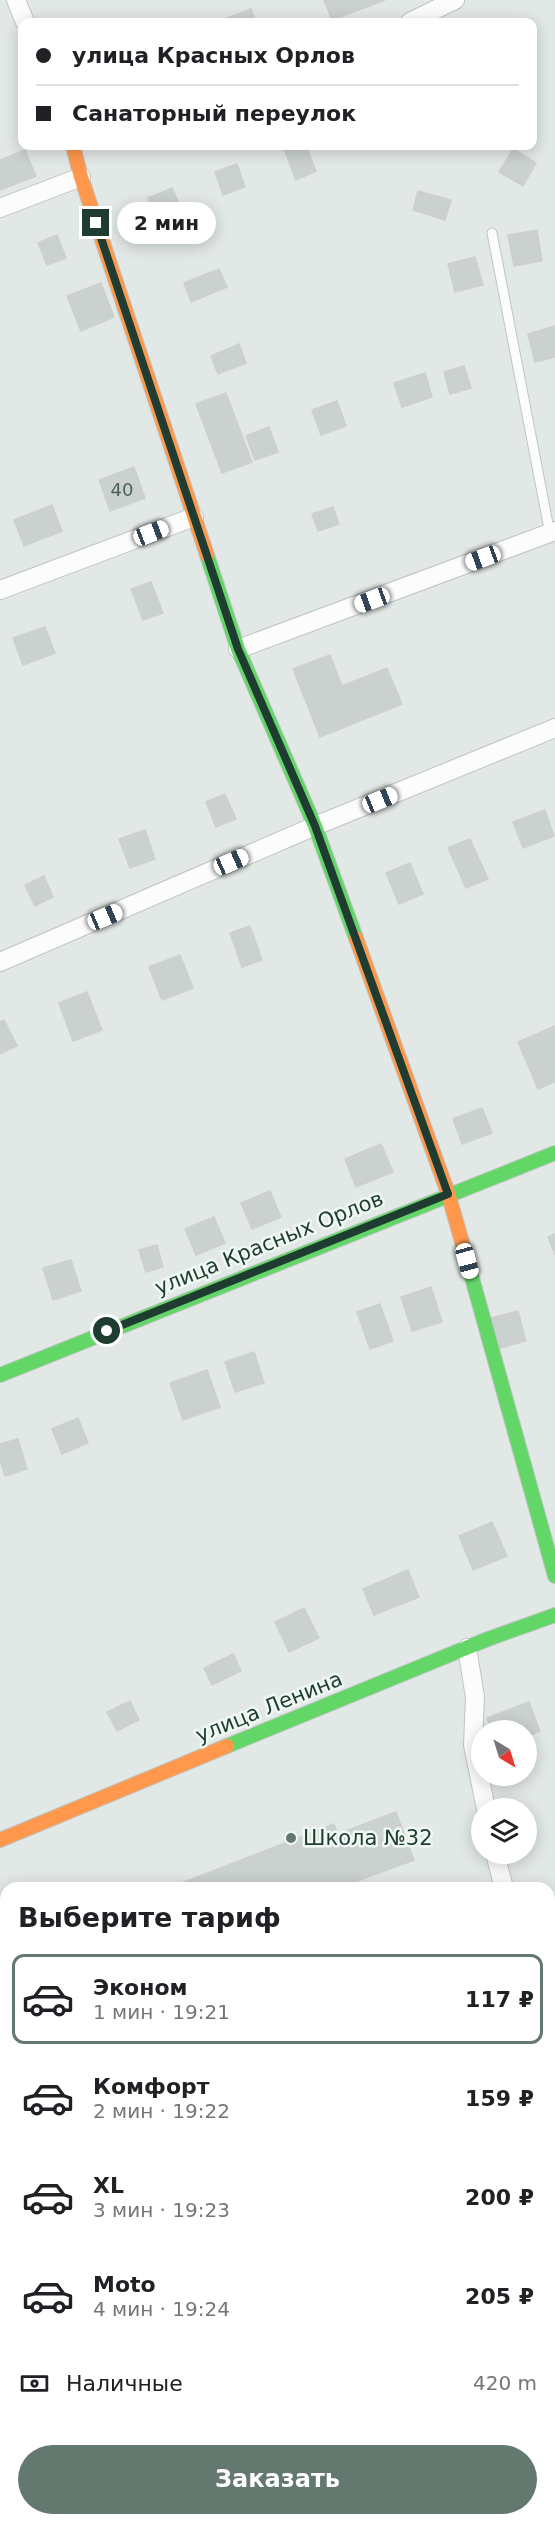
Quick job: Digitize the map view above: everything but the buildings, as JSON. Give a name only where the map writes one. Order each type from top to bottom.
[{"type":"street","points":[[16,0],[23,18]]},
{"type":"street","points":[[418,18],[455,0]]},
{"type":"street","points":[[74,150],[81,177],[238,649],[315,826],[448,1194],[555,1576]]},
{"type":"street","points":[[0,208],[81,177]]},
{"type":"street","points":[[0,590],[194,517]]},
{"type":"street","points":[[238,649],[552,532]]},
{"type":"street","points":[[0,962],[315,826],[555,728]]},
{"type":"street","name":"улица Красных Орлов","points":[[0,1375],[555,1153]]},
{"type":"street","name":"улица Ленина","points":[[0,1840],[488,1639],[555,1615]]},
{"type":"street","points":[[467,1648],[476,1696],[473,1745],[484,1798]]},
{"type":"street","points":[[498,1864],[502,1882]]},
{"type":"lane","points":[[492,233],[552,532]]},
{"type":"traffic: fast","points":[[207,555],[238,649],[315,826],[356,938]]},
{"type":"traffic: fast","points":[[0,1375],[555,1153]]},
{"type":"traffic: fast","points":[[462,1242],[555,1576]]},
{"type":"traffic: fast","points":[[227,1746],[488,1639],[555,1615]]},
{"type":"traffic: slow","points":[[74,150],[81,177],[207,555]]},
{"type":"traffic: slow","points":[[356,938],[448,1193],[462,1242]]},
{"type":"traffic: slow","points":[[0,1840],[227,1746]]},
{"type":"place","name":"Школа №32","points":[[291,1838]]},
{"type":"route","points":[[96,223],[238,649],[315,826],[448,1194],[107,1331]]}]
